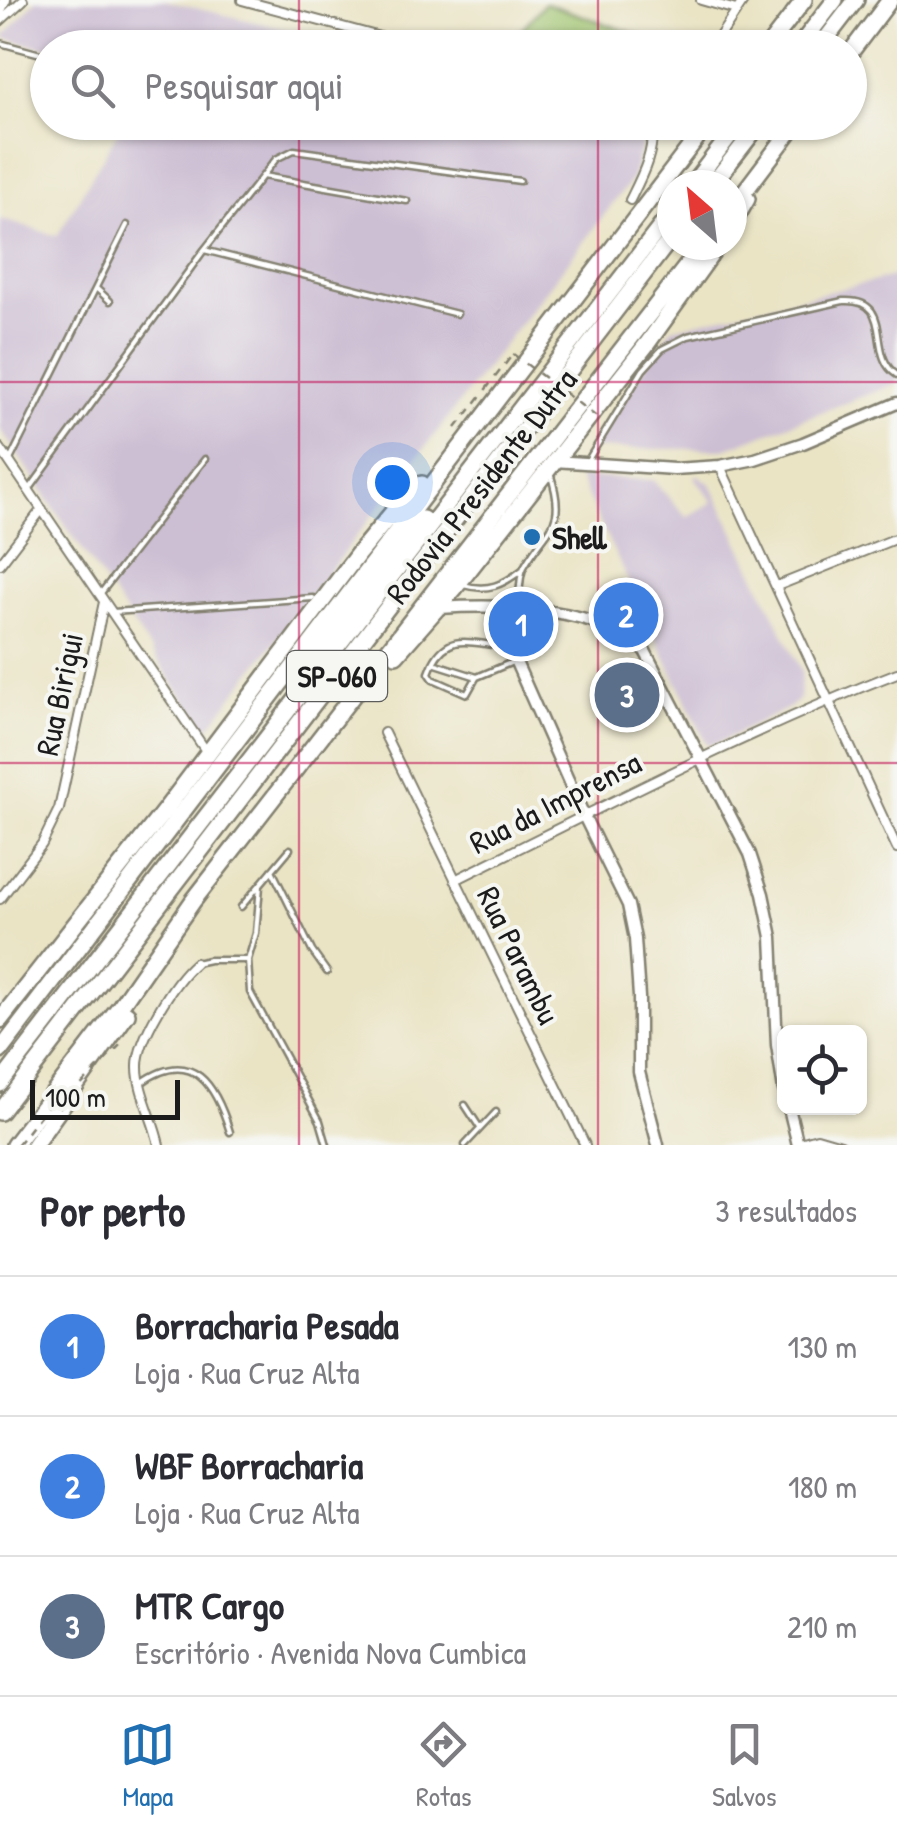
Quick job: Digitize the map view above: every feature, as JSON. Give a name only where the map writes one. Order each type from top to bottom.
[{"type":"highway","points":[[781,30],[804,0]]},
{"type":"highway","points":[[812,30],[835,0]]},
{"type":"highway","points":[[833,30],[856,0]]},
{"type":"highway","points":[[867,30],[890,0]]},
{"type":"highway","name":"SP-060","points":[[0,1051],[695,140]]},
{"type":"highway","points":[[703,170],[726,140]]},
{"type":"highway","points":[[724,170],[748,140]]},
{"type":"highway","points":[[747,189],[784,140]]},
{"type":"highway","points":[[747,199],[755,179]]},
{"type":"highway","name":"Rodovia Presidente Dutra","points":[[0,1084],[657,231]]},
{"type":"highway","name":"Rodovia Presidente Dutra","points":[[0,1112],[657,257]]},
{"type":"highway","name":"Rodovia Presidente Dutra","points":[[15,1145],[121,1005],[193,901],[691,260]]},
{"type":"highway","points":[[350,698],[362,693],[440,608],[647,344],[707,260]]},
{"type":"highway","points":[[216,764],[244,742],[517,403],[538,383]]},
{"type":"highway","points":[[0,1020],[358,554],[400,504],[448,462]]},
{"type":"highway","points":[[34,1145],[190,921],[193,901]]},
{"type":"street","points":[[0,10],[6,0]]},
{"type":"street","points":[[0,20],[23,0]]},
{"type":"street","points":[[242,0],[354,30]]},
{"type":"street","points":[[701,0],[736,10]]},
{"type":"street","points":[[724,30],[744,0]]},
{"type":"street","points":[[630,200],[653,140]]},
{"type":"street","points":[[551,465],[674,470],[720,466],[803,443],[897,402]]},
{"type":"street","points":[[0,448],[204,748]]},
{"type":"street","points":[[720,466],[897,848]]},
{"type":"street","points":[[0,564],[42,508]]},
{"type":"street","points":[[777,586],[897,538]]},
{"type":"street","points":[[457,587],[468,607]]},
{"type":"street","name":"Rua Birigui","points":[[2,896],[42,844],[59,809],[102,598]]},
{"type":"street","points":[[440,608],[492,608],[586,617],[629,636],[645,651],[750,854],[772,937],[777,1046]]},
{"type":"street","points":[[492,608],[628,905],[639,997],[639,1072],[658,1145]]},
{"type":"street","name":"Rua da Imprensa","points":[[454,880],[702,756],[897,673]]},
{"type":"street","name":"Rua Parambu","points":[[384,733],[585,1145]]},
{"type":"street","points":[[0,878],[2,896]]},
{"type":"street","points":[[160,1145],[138,1070],[139,1054],[170,992],[195,964]]},
{"type":"street","points":[[791,1115],[798,1144],[826,1138],[841,1145]]},
{"type":"lane","points":[[0,43],[30,51]]},
{"type":"lane","points":[[28,490],[204,250],[284,153],[333,153],[520,182]]},
{"type":"lane","points":[[263,176],[407,200]]},
{"type":"lane","points":[[10,462],[127,225]]},
{"type":"lane","points":[[204,250],[457,314]]},
{"type":"lane","points":[[97,289],[110,301]]},
{"type":"lane","points":[[585,465],[643,370],[662,348],[688,336],[859,300],[870,303],[877,312],[887,364],[897,375]]},
{"type":"lane","points":[[102,598],[205,459]]},
{"type":"lane","points":[[457,587],[504,585],[522,570],[553,526],[558,497],[551,465]]},
{"type":"lane","points":[[512,610],[520,601],[522,570]]},
{"type":"lane","points":[[112,612],[313,598]]},
{"type":"lane","points":[[476,677],[467,694],[433,679],[429,672],[440,648],[452,642],[509,646]]},
{"type":"lane","points":[[433,663],[476,677],[516,661]]},
{"type":"lane","points":[[241,907],[290,849]]},
{"type":"lane","points":[[272,870],[312,950],[328,972]]},
{"type":"lane","points":[[260,886],[248,980],[256,1007],[320,1121],[327,1145]]},
{"type":"lane","points":[[195,964],[248,960]]},
{"type":"lane","points":[[142,1083],[164,1072],[193,1071],[206,1078],[215,1090],[230,1132]]},
{"type":"lane","points":[[465,1105],[480,1128]]},
{"type":"lane","points":[[465,1145],[496,1112]]},
{"type":"path","points":[[456,428],[514,354],[598,418]]},
{"type":"path","points":[[15,1145],[48,1104],[58,1109],[122,1042]]},
{"type":"shaded area","points":[[36,0],[163,0],[289,30],[30,30],[30,44],[3,38]]},
{"type":"shaded area","points":[[113,140],[643,140],[632,179],[206,731],[0,429],[0,219],[57,236]]},
{"type":"shaded area","points":[[897,276],[897,383],[725,449],[588,449],[672,328]]},
{"type":"shaded area","points":[[694,476],[711,484],[802,672],[799,699],[791,707],[715,744],[707,744],[578,477],[653,480],[687,517],[713,502]]},
{"type":"green space","points":[[545,3],[624,30],[521,30]]},
{"type":"place","name":"Shell","points":[[532,537]]},
{"type":"place","name":"WBF Borracharia","points":[[626,615]]},
{"type":"place","name":"Borracharia Pesada","points":[[521,624]]},
{"type":"place","name":"MTR Cargo","points":[[627,695]]}]
